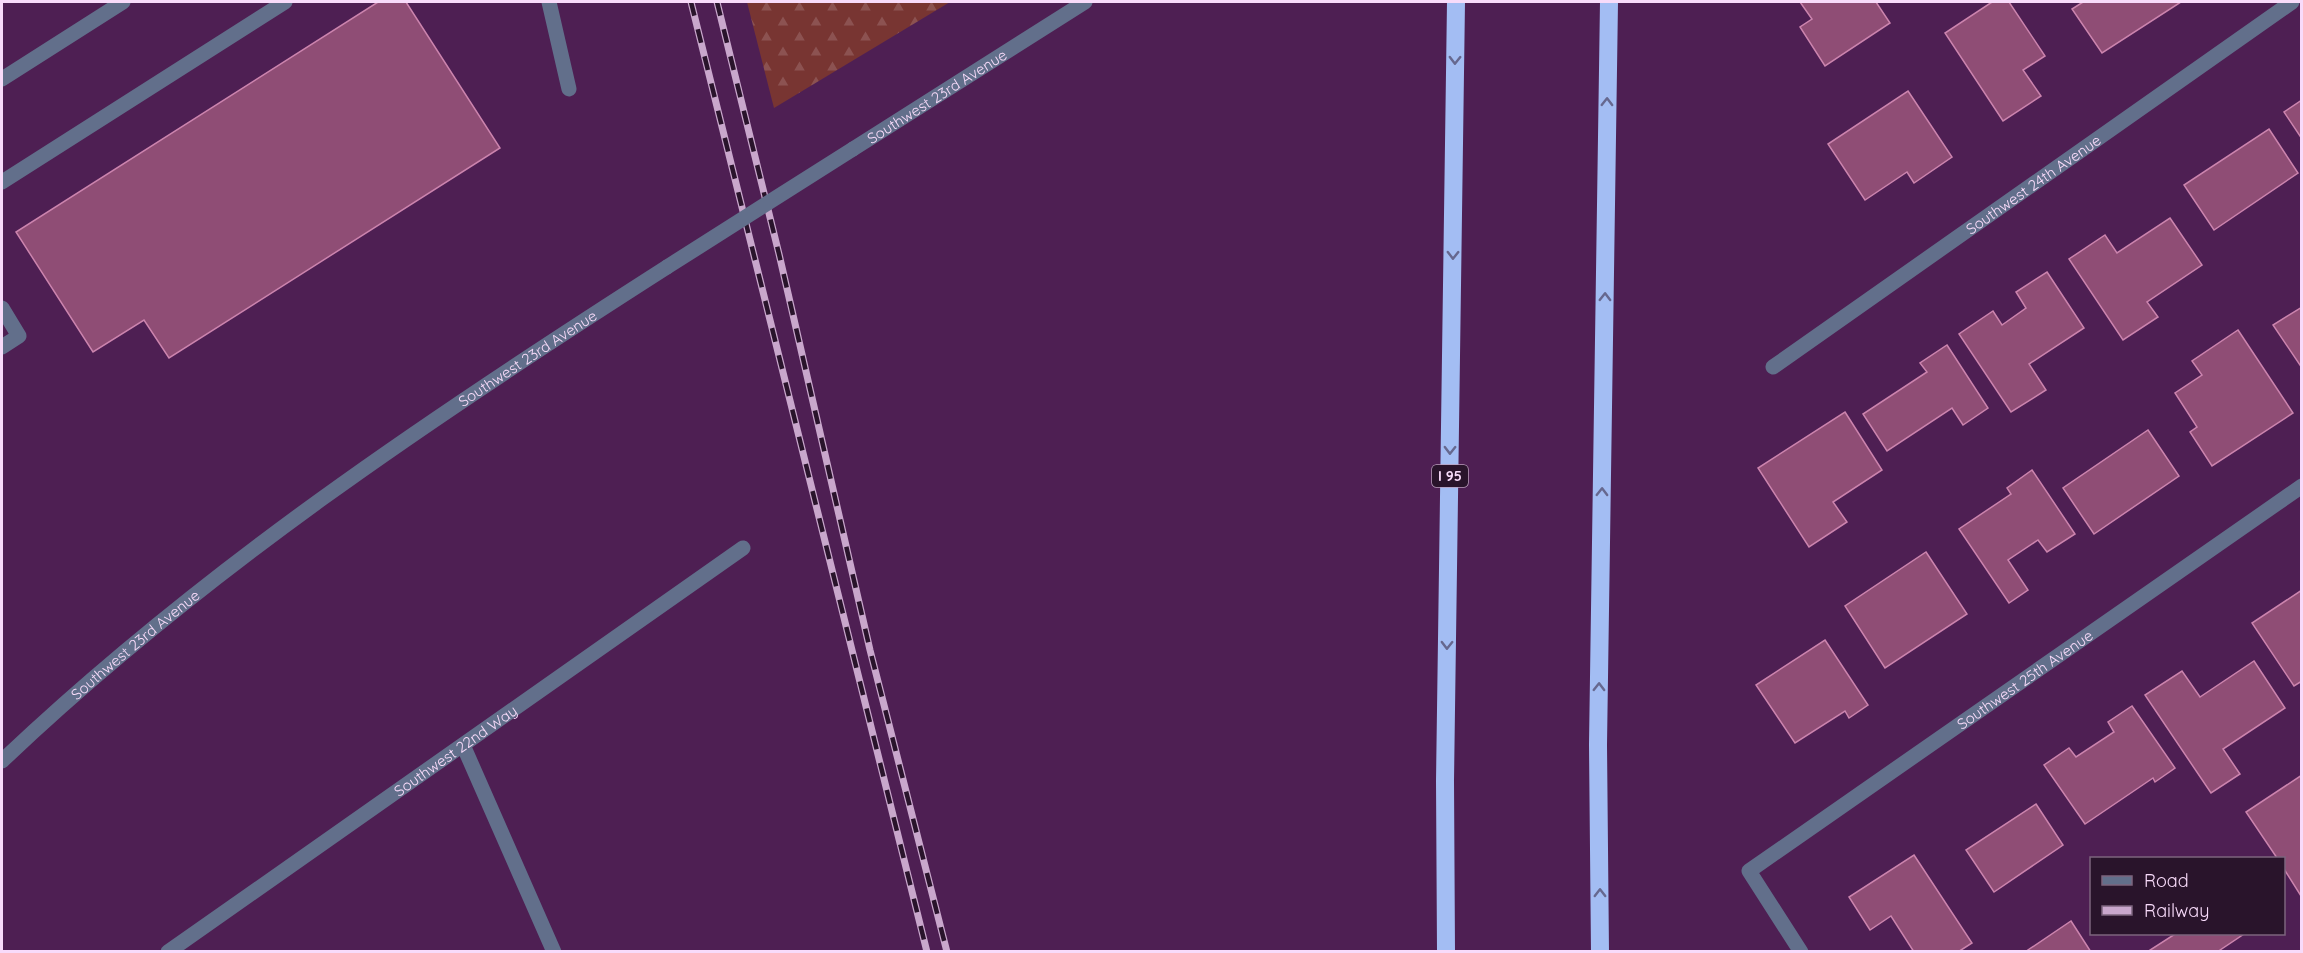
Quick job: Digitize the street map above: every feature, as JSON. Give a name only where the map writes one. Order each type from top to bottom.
[{"type":"highway","name":"I 95","points":[[1446,951],[1445,781],[1456,2]]},
{"type":"highway","points":[[1600,951],[1598,746],[1609,2]]},
{"type":"street","points":[[2,79],[123,2]]},
{"type":"street","points":[[2,182],[285,2]]},
{"type":"street","points":[[549,2],[569,89]]},
{"type":"street","name":"Southwest 23rd Avenue","points":[[2,761],[93,679],[319,499],[463,399],[1085,2]]},
{"type":"street","name":"Southwest 24th Avenue","points":[[1773,367],[2292,2]]},
{"type":"street","points":[[2,308],[19,336],[2,347]]},
{"type":"street","name":"Southwest 25th Avenue","points":[[1801,951],[1749,872],[2301,486]]},
{"type":"street","name":"Southwest 22nd Way","points":[[168,951],[742,548]]},
{"type":"street","points":[[463,745],[554,951]]},
{"type":"green space","points":[[747,2],[950,2],[774,108]]},
{"type":"building","points":[[378,2],[406,2],[500,148],[169,358],[144,320],[93,352],[16,232]]},
{"type":"building","points":[[1800,2],[1876,2],[1890,23],[1825,66],[1800,27],[1812,19]]},
{"type":"building","points":[[1992,2],[2009,2],[2045,56],[2023,70],[2041,96],[2003,121],[1945,33]]},
{"type":"building","points":[[2083,2],[2181,2],[2102,53],[2072,9]]},
{"type":"building","points":[[1908,91],[1952,157],[1914,183],[1907,172],[1865,200],[1828,144]]},
{"type":"building","points":[[2302,100],[2302,139],[2284,112]]},
{"type":"building","points":[[2269,129],[2298,173],[2214,230],[2184,185]]},
{"type":"building","points":[[2170,218],[2202,265],[2147,302],[2158,317],[2123,340],[2069,259],[2105,235],[2117,253]]},
{"type":"building","points":[[2047,272],[2084,328],[2029,364],[2046,390],[2011,412],[1959,334],[1993,311],[2002,325],[2026,308],[2016,292]]},
{"type":"building","points":[[2302,307],[2302,368],[2273,325]]},
{"type":"building","points":[[2238,330],[2293,413],[2212,466],[2190,432],[2197,427],[2175,393],[2202,375],[2192,361]]},
{"type":"building","points":[[1947,345],[1988,408],[1963,425],[1952,408],[1887,451],[1863,414],[1927,372],[1920,363]]},
{"type":"building","points":[[1845,412],[1882,470],[1833,502],[1847,522],[1809,547],[1758,468]]},
{"type":"building","points":[[2148,430],[2179,476],[2094,534],[2063,488]]},
{"type":"building","points":[[2032,470],[2075,534],[2047,552],[2038,540],[2008,560],[2028,590],[2009,603],[1959,529],[2011,494],[2007,488]]},
{"type":"building","points":[[1926,552],[1967,614],[1885,668],[1845,606]]},
{"type":"building","points":[[2302,590],[2302,681],[2294,686],[2252,623]]},
{"type":"building","points":[[1825,640],[1868,705],[1849,718],[1845,711],[1795,743],[1756,685]]},
{"type":"building","points":[[2254,661],[2285,708],[2223,749],[2240,774],[2211,793],[2145,695],[2182,671],[2200,697]]},
{"type":"building","points":[[2132,706],[2175,768],[2155,782],[2153,778],[2085,824],[2044,765],[2069,748],[2076,757],[2114,732],[2108,722]]},
{"type":"building","points":[[2302,775],[2302,896],[2285,871],[2285,857],[2276,857],[2246,812]]},
{"type":"building","points":[[2036,804],[2063,845],[1994,892],[1966,850]]},
{"type":"building","points":[[1914,855],[1972,943],[1958,952],[1914,952],[1891,916],[1870,930],[1849,897]]},
{"type":"building","points":[[2071,921],[2091,952],[2025,952]]},
{"type":"building","points":[[2173,935],[2242,935],[2217,952],[2147,952]]},
{"type":"railway","points":[[691,2],[927,952]]},
{"type":"railway","points":[[717,2],[779,254],[870,650],[947,952]]}]
